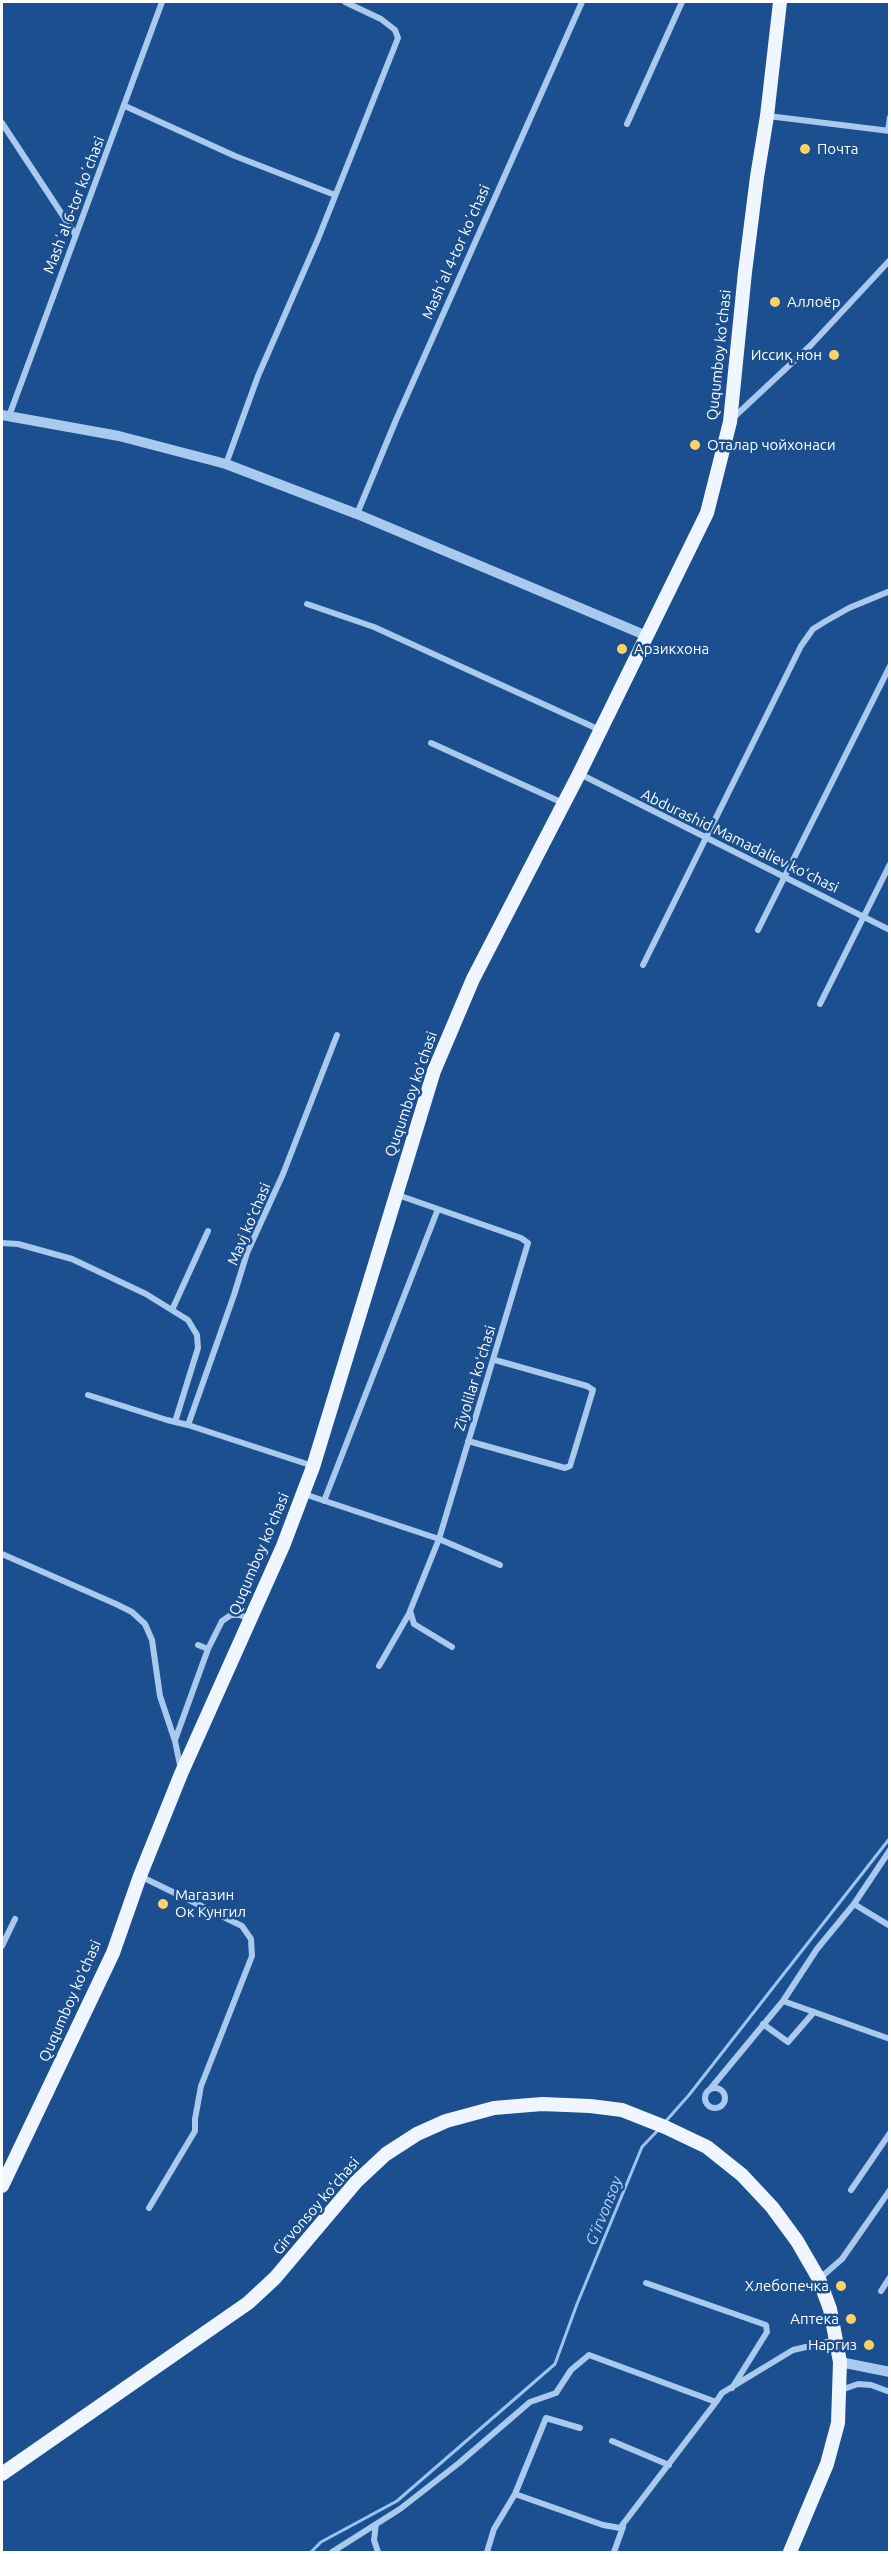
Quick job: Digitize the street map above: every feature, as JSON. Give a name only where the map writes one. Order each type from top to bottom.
[{"type":"main road","name":"Ququmboy ko'chasi","points":[[2,2186],[113,1953],[140,1876],[182,1774],[283,1546],[313,1467],[434,1071],[473,979],[579,774],[707,513],[730,422],[756,186],[767,116],[780,2]]},
{"type":"main road","name":"Girvonsoy koʻchasi","points":[[2,2474],[248,2303],[275,2278],[356,2182],[386,2154],[417,2134],[461,2116],[510,2106],[558,2104],[622,2110],[707,2147],[742,2175],[772,2207],[797,2241],[819,2279],[840,2362],[841,2390],[838,2423],[827,2464],[790,2553]]},
{"type":"street","name":"Mashʼal 6-tor koʼchasi","points":[[5,416],[125,106],[162,2]]},
{"type":"street","points":[[226,464],[258,376],[335,195],[398,38],[395,30],[381,19],[345,2]]},
{"type":"street","name":"Mashʼal 4-tor koʼchasi","points":[[357,513],[582,2]]},
{"type":"street","points":[[627,124],[682,2]]},
{"type":"street","points":[[125,106],[236,156],[335,195]]},
{"type":"street","points":[[767,116],[889,131],[890,117]]},
{"type":"street","points":[[2,123],[75,234]]},
{"type":"street","points":[[730,422],[811,345],[890,260]]},
{"type":"street","points":[[5,416],[119,436],[226,464],[357,513],[648,636]]},
{"type":"street","points":[[644,966],[801,646],[813,629],[849,608],[890,591]]},
{"type":"street","points":[[307,604],[374,627],[601,730]]},
{"type":"street","points":[[758,930],[890,666]]},
{"type":"street","points":[[431,743],[563,803]]},
{"type":"street","name":"Abdurashid Mamadaliev koʻchasi","points":[[579,774],[890,930]]},
{"type":"street","points":[[820,1004],[890,864]]},
{"type":"street","name":"Mavj koʻchasi","points":[[188,1425],[247,1253],[283,1174],[337,1035]]},
{"type":"street","points":[[324,1501],[438,1209],[395,1194]]},
{"type":"street","name":"Ziyolilar koʻchasi","points":[[379,1666],[410,1611],[439,1539],[495,1360],[528,1243],[521,1238],[438,1209]]},
{"type":"street","points":[[172,1310],[208,1231]]},
{"type":"street","points":[[2,1243],[18,1244],[72,1259],[146,1294],[188,1320],[194,1327],[198,1341],[175,1422]]},
{"type":"street","points":[[468,1441],[566,1468],[570,1466],[593,1390],[587,1386],[495,1360]]},
{"type":"street","points":[[88,1395],[188,1425],[313,1467]]},
{"type":"street","points":[[303,1494],[439,1539],[500,1565]]},
{"type":"street","points":[[2,1554],[116,1604],[132,1612],[145,1624],[152,1640],[160,1696],[175,1741],[182,1774]]},
{"type":"street","points":[[410,1611],[414,1624],[452,1647]]},
{"type":"street","points":[[175,1741],[208,1649],[222,1621],[231,1615],[240,1615],[249,1619]]},
{"type":"street","points":[[198,1646],[208,1649]]},
{"type":"street","points":[[711,2088],[783,2001],[817,1949],[854,1904],[890,1850]]},
{"type":"street","points":[[140,1876],[242,1926],[252,1939],[252,1956],[201,2086],[197,2102],[195,2131],[149,2208]]},
{"type":"street","points":[[854,1904],[890,1926]]},
{"type":"street","points":[[2,1946],[15,1919]]},
{"type":"street","points":[[783,2001],[890,2039]]},
{"type":"street","points":[[763,2024],[788,2042],[814,2012]]},
{"type":"street","points":[[851,2190],[890,2133]]},
{"type":"street","points":[[819,2279],[842,2259],[890,2190]]},
{"type":"street","points":[[881,2292],[890,2277]]},
{"type":"street","points":[[646,2283],[766,2325],[766,2332],[732,2388]]},
{"type":"street","points":[[614,2553],[623,2527],[722,2393],[793,2350],[836,2340]]},
{"type":"street","points":[[332,2553],[459,2463],[530,2402],[556,2393],[571,2370],[580,2360],[589,2355],[716,2402]]},
{"type":"street","points":[[840,2362],[890,2373]]},
{"type":"street","points":[[841,2390],[858,2384],[872,2385],[890,2392]]},
{"type":"street","points":[[487,2553],[494,2529],[514,2493],[546,2418],[580,2428]]},
{"type":"street","points":[[612,2441],[669,2465]]},
{"type":"street","points":[[514,2493],[603,2525],[623,2527]]},
{"type":"street","points":[[376,2524],[374,2540],[378,2553]]},
{"type":"waterway","name":"G‘irvonsoy","points":[[666,2121],[689,2095],[890,1838]]},
{"type":"waterway","name":"G‘irvonsoy","points":[[311,2552],[321,2542],[397,2501],[555,2364],[577,2304],[642,2147],[660,2128]]},
{"type":"place","name":"Почта","points":[[805,149]]},
{"type":"place","name":"Аллоёр","points":[[775,302]]},
{"type":"place","name":"Иссиқ нон","points":[[834,355]]},
{"type":"place","name":"Оталар чойхонаси","points":[[695,445]]},
{"type":"place","name":"Арзикхона","points":[[622,649]]},
{"type":"place","name":"Магазин Ок Кунгил","points":[[163,1904]]},
{"type":"place","name":"Хлебопечка","points":[[841,2286]]},
{"type":"place","name":"Аптека","points":[[851,2319]]},
{"type":"place","name":"Наргиз","points":[[869,2345]]}]
